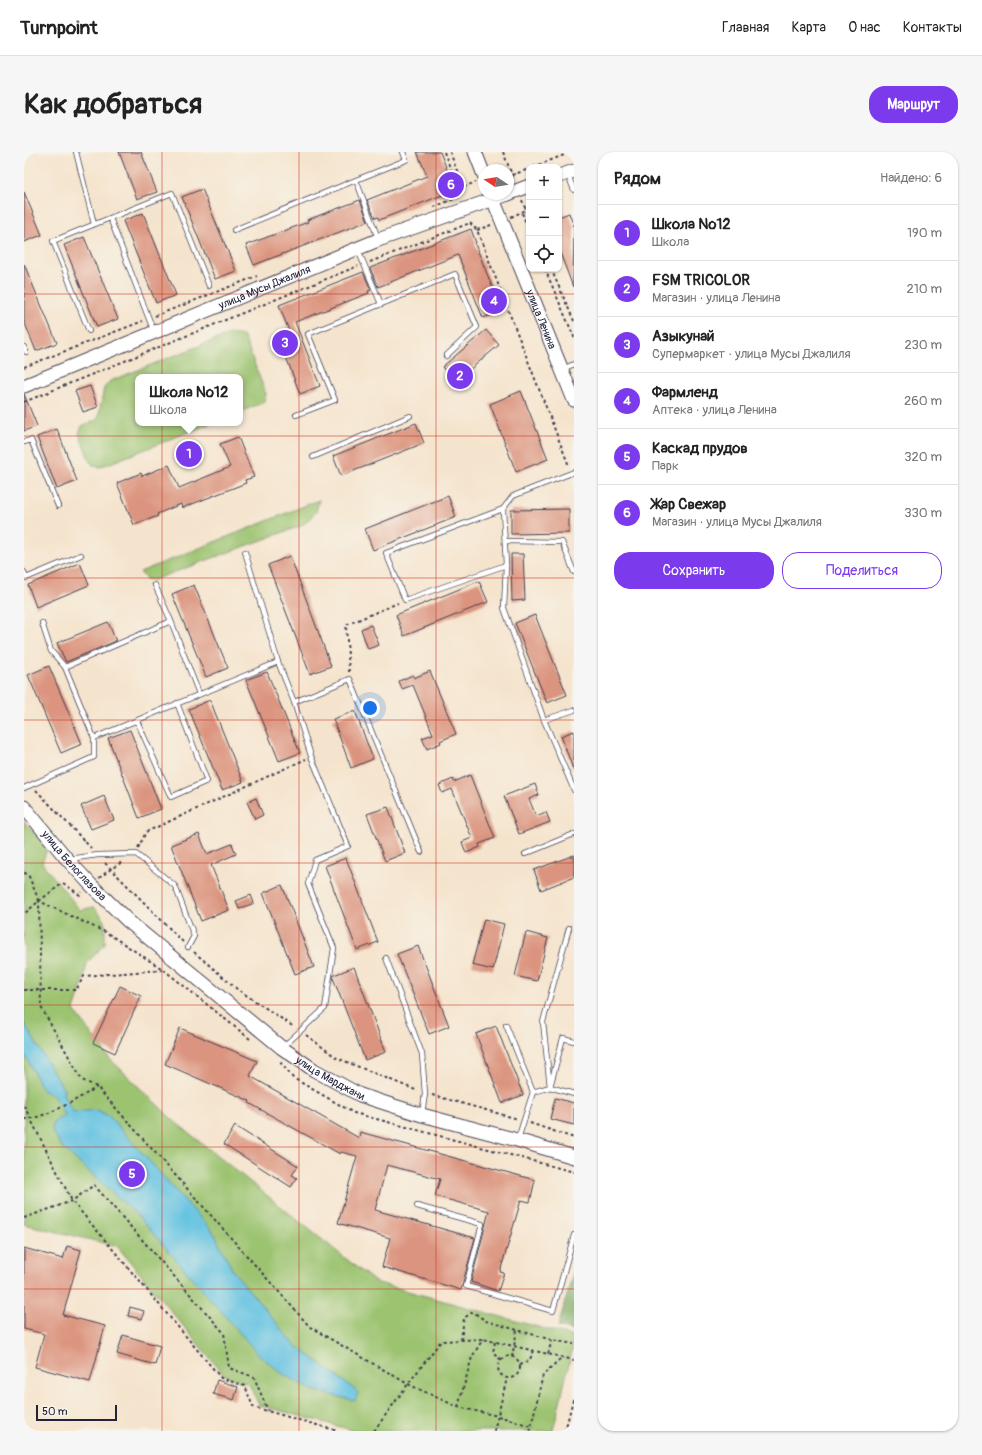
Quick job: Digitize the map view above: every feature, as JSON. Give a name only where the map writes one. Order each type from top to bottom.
[{"type":"street","points":[[475,152],[478,166]]},
{"type":"street","name":"улица Мусы Джалиля","points":[[514,192],[526,187]]},
{"type":"street","name":"улица Мусы Джалиля","points":[[24,386],[357,248],[465,209],[485,200]]},
{"type":"street","name":"улица Ленина","points":[[493,200],[574,400]]},
{"type":"street","name":"улица Белоглазова","points":[[24,807],[67,859],[128,921]]},
{"type":"street","name":"улица Марджани","points":[[128,921],[282,1048],[314,1070],[360,1095],[422,1115],[517,1140],[574,1157]]},
{"type":"lane","points":[[76,152],[94,224]]},
{"type":"lane","points":[[234,230],[406,160],[403,152]]},
{"type":"lane","points":[[567,173],[574,190]]},
{"type":"lane","points":[[356,180],[378,240]]},
{"type":"lane","points":[[89,331],[53,240],[172,193],[209,286]]},
{"type":"lane","points":[[110,218],[154,332]]},
{"type":"lane","points":[[357,248],[381,304]]},
{"type":"lane","points":[[296,414],[335,400],[308,334],[455,274],[477,327],[446,356]]},
{"type":"lane","points":[[24,347],[26,352]]},
{"type":"lane","points":[[562,369],[574,364]]},
{"type":"lane","points":[[313,457],[410,416]]},
{"type":"lane","points":[[24,442],[31,440],[58,506]]},
{"type":"lane","points":[[506,565],[405,600],[386,553],[503,509],[513,496],[573,473]]},
{"type":"lane","points":[[503,509],[506,565],[504,608],[544,720],[574,790]]},
{"type":"lane","points":[[504,541],[562,542],[574,572]]},
{"type":"lane","points":[[245,552],[278,662],[294,702],[311,756],[348,846],[315,860],[308,884],[334,948],[325,1008],[282,1048]]},
{"type":"lane","points":[[24,572],[26,578],[81,555]]},
{"type":"lane","points":[[155,585],[171,621],[199,694]]},
{"type":"lane","points":[[65,667],[171,621]]},
{"type":"lane","points":[[24,788],[94,757],[94,738],[65,667],[51,651],[42,624]]},
{"type":"lane","points":[[94,738],[278,662]]},
{"type":"lane","points":[[294,702],[350,679],[421,852]]},
{"type":"lane","points":[[137,721],[171,797],[186,791],[207,781],[177,704]]},
{"type":"lane","points":[[544,720],[574,710]]},
{"type":"lane","points":[[525,854],[574,834]]},
{"type":"lane","points":[[67,859],[98,855],[136,854],[175,886],[194,936],[188,947]]},
{"type":"lane","points":[[550,1087],[543,1022],[569,928]]},
{"type":"lane","points":[[386,958],[422,1054],[425,1094],[422,1115]]},
{"type":"lane","points":[[506,1025],[533,1092],[517,1140]]},
{"type":"lane","points":[[550,1087],[563,1038],[574,1041]]},
{"type":"lane","points":[[533,1092],[550,1087],[574,1094]]},
{"type":"lane","points":[[417,1206],[482,1224],[466,1286],[553,1311],[574,1235]]},
{"type":"path","points":[[444,152],[465,209]]},
{"type":"path","points":[[450,152],[463,187]]},
{"type":"path","points":[[541,164],[572,152]]},
{"type":"path","points":[[514,174],[526,170]]},
{"type":"path","points":[[458,189],[478,180]]},
{"type":"path","points":[[432,207],[461,196]]},
{"type":"path","points":[[522,212],[526,222]]},
{"type":"path","points":[[24,402],[364,264],[470,223],[476,230],[573,473]]},
{"type":"path","points":[[546,272],[574,337]]},
{"type":"path","points":[[552,272],[574,321]]},
{"type":"path","points":[[24,367],[257,276]]},
{"type":"path","points":[[350,679],[346,625],[405,600]]},
{"type":"path","points":[[110,869],[136,854],[146,832],[311,756]]},
{"type":"path","points":[[31,785],[110,869],[188,947],[237,989],[301,1031],[337,1058],[425,1094],[524,1121],[574,1138]]},
{"type":"path","points":[[24,872],[28,874],[39,901],[41,1007],[82,1080],[96,1087],[310,1327],[408,1384],[458,1407],[498,1416],[531,1426]]},
{"type":"path","points":[[24,914],[39,901]]},
{"type":"path","points":[[39,901],[107,933],[164,970],[253,1041]]},
{"type":"path","points":[[24,990],[76,990],[84,976],[164,970]]},
{"type":"path","points":[[277,1060],[283,1064],[293,1078],[354,1114],[574,1172]]},
{"type":"path","points":[[24,1119],[30,1119],[77,1100],[96,1087]]},
{"type":"path","points":[[24,1106],[72,1202],[221,1378],[245,1386],[254,1406],[338,1431]]},
{"type":"path","points":[[24,1218],[72,1202],[94,1185],[224,1333],[229,1368],[254,1377],[268,1411]]},
{"type":"path","points":[[461,1340],[464,1318],[473,1312],[486,1321],[552,1340],[574,1344]]},
{"type":"path","points":[[512,1357],[518,1330]]},
{"type":"path","points":[[458,1407],[472,1357],[483,1339]]},
{"type":"path","points":[[374,1431],[441,1341],[483,1339],[574,1360]]},
{"type":"path","points":[[548,1354],[552,1340]]},
{"type":"path","points":[[495,1342],[493,1352],[501,1360]]},
{"type":"path","points":[[520,1364],[529,1361],[534,1351]]},
{"type":"path","points":[[506,1357],[512,1357],[520,1364],[519,1372],[514,1377],[507,1378],[501,1374],[498,1367],[501,1360],[506,1357]]},
{"type":"path","points":[[530,1431],[543,1374],[561,1358]]},
{"type":"path","points":[[494,1431],[507,1378]]},
{"type":"path","points":[[565,1431],[574,1396]]},
{"type":"green space","points":[[232,333],[244,337],[266,394],[264,402],[243,411],[243,374],[135,374],[135,426],[204,426],[100,467],[94,466],[90,462],[79,433],[82,426],[98,419],[104,388],[110,381]]},
{"type":"green space","points":[[319,500],[316,512],[303,525],[153,580],[146,579],[140,572]]},
{"type":"green space","points":[[24,821],[47,849],[42,863],[80,910],[94,907],[105,921],[105,944],[87,963],[83,982],[74,1010],[108,1057],[174,1121],[375,1282],[574,1337],[574,1343],[553,1431],[356,1431],[259,1405],[249,1384],[224,1375],[117,1246],[24,1224]]},
{"type":"green space","points":[[574,1270],[574,1331],[558,1327]]},
{"type":"water","points":[[24,1023],[64,1090],[63,1094],[73,1112],[97,1110],[109,1116],[214,1233],[233,1271],[294,1344],[358,1392],[355,1401],[313,1390],[283,1374],[259,1355],[137,1215],[63,1148],[52,1131],[53,1123],[64,1115],[54,1095],[43,1091],[24,1053]]},
{"type":"building","points":[[119,152],[141,152],[157,192],[137,199]]},
{"type":"building","points":[[417,152],[440,152],[455,190],[379,220],[378,217],[375,218],[367,200],[427,176]]},
{"type":"building","points":[[202,189],[236,271],[215,279],[182,197]]},
{"type":"building","points":[[24,192],[42,235],[24,242]]},
{"type":"building","points":[[360,200],[368,221],[254,265],[246,245],[308,222],[307,220]]},
{"type":"building","points":[[143,213],[176,295],[156,303],[123,221]]},
{"type":"building","points":[[569,213],[574,227],[573,287],[562,258],[562,216]]},
{"type":"building","points":[[471,229],[476,243],[475,244],[502,311],[483,318],[458,255],[378,287],[370,268]]},
{"type":"building","points":[[84,237],[118,319],[97,327],[64,245]]},
{"type":"building","points":[[24,264],[57,343],[36,351],[24,321]]},
{"type":"building","points":[[363,272],[371,290],[368,291],[369,293],[295,322],[320,386],[300,394],[280,341],[291,336],[279,305]]},
{"type":"building","points":[[486,330],[499,345],[455,382],[442,367]]},
{"type":"building","points":[[90,386],[98,407],[83,412],[75,391]]},
{"type":"building","points":[[521,391],[548,459],[516,472],[490,404]]},
{"type":"building","points":[[24,394],[37,426],[24,431]]},
{"type":"building","points":[[416,423],[424,443],[341,476],[333,456]]},
{"type":"building","points":[[57,429],[77,481],[57,489],[37,437]]},
{"type":"building","points":[[238,437],[254,477],[245,480],[246,483],[182,508],[181,504],[157,514],[158,516],[134,525],[117,483],[141,473],[142,476],[169,465],[179,488],[230,467],[220,444]]},
{"type":"building","points":[[448,496],[456,517],[373,550],[365,529]]},
{"type":"building","points":[[569,509],[569,533],[511,534],[511,510]]},
{"type":"building","points":[[511,554],[523,554],[525,600],[512,601]]},
{"type":"building","points":[[290,556],[331,666],[310,674],[268,565]]},
{"type":"building","points":[[80,563],[89,585],[36,607],[28,585]]},
{"type":"building","points":[[479,581],[488,602],[404,636],[396,615]]},
{"type":"building","points":[[194,585],[228,668],[206,677],[172,594]]},
{"type":"building","points":[[535,615],[567,695],[547,703],[515,623]]},
{"type":"building","points":[[108,622],[116,641],[66,662],[57,643]]},
{"type":"building","points":[[371,625],[379,645],[368,649],[361,629]]},
{"type":"building","points":[[49,666],[82,744],[61,753],[28,675]]},
{"type":"building","points":[[430,671],[456,734],[427,749],[422,738],[433,734],[413,685],[402,689],[399,681],[413,675],[414,678]]},
{"type":"building","points":[[267,672],[300,753],[279,761],[246,680]]},
{"type":"building","points":[[210,700],[243,782],[222,790],[189,709]]},
{"type":"building","points":[[355,711],[373,759],[351,768],[333,719]]},
{"type":"building","points":[[130,730],[161,809],[139,818],[108,738]]},
{"type":"building","points":[[574,731],[574,769],[573,769],[561,736]]},
{"type":"building","points":[[470,775],[495,838],[479,844],[480,847],[466,853],[462,842],[472,838],[452,789],[442,793],[439,785],[453,779],[454,782]]},
{"type":"building","points":[[535,784],[539,795],[529,799],[536,816],[546,812],[550,822],[519,834],[504,796]]},
{"type":"building","points":[[104,796],[114,820],[91,829],[81,806]]},
{"type":"building","points":[[256,798],[263,815],[255,819],[247,802]]},
{"type":"building","points":[[388,807],[405,853],[385,861],[367,814]]},
{"type":"building","points":[[199,834],[207,854],[232,844],[236,854],[211,865],[229,910],[201,921],[171,845]]},
{"type":"building","points":[[574,855],[574,877],[541,890],[534,870]]},
{"type":"building","points":[[346,858],[378,942],[357,950],[325,866]]},
{"type":"building","points":[[282,885],[314,967],[295,974],[263,893]]},
{"type":"building","points":[[251,895],[254,903],[239,909],[236,901]]},
{"type":"building","points":[[484,919],[504,924],[493,970],[472,965]]},
{"type":"building","points":[[526,932],[548,938],[537,981],[515,976]]},
{"type":"building","points":[[418,946],[449,1026],[429,1034],[397,954]]},
{"type":"building","points":[[354,967],[386,1052],[365,1060],[333,978],[334,975]]},
{"type":"building","points":[[120,986],[141,996],[115,1053],[93,1043]]},
{"type":"building","points":[[496,1026],[523,1095],[502,1103],[476,1034]]},
{"type":"building","points":[[180,1028],[257,1061],[250,1076],[359,1138],[360,1132],[535,1180],[530,1202],[521,1200],[500,1272],[504,1273],[498,1291],[471,1282],[489,1211],[435,1196],[440,1179],[387,1165],[375,1210],[475,1238],[461,1290],[382,1267],[390,1238],[338,1223],[357,1156],[341,1152],[340,1154],[249,1103],[250,1101],[165,1064]]},
{"type":"building","points":[[555,1098],[574,1103],[574,1125],[550,1119]]},
{"type":"building","points":[[235,1126],[298,1166],[292,1175],[297,1178],[291,1187],[224,1144]]},
{"type":"building","points":[[67,1246],[81,1250],[63,1315],[105,1326],[90,1382],[35,1367],[44,1334],[24,1329],[24,1248],[63,1259]]},
{"type":"building","points":[[130,1307],[144,1311],[142,1319],[128,1316]]},
{"type":"building","points":[[123,1335],[160,1346],[155,1365],[117,1354]]},
{"type":"building","points":[[217,1380],[238,1387],[234,1400],[213,1394]]},
{"type":"place","name":"Жар Свежар","points":[[451,185]]},
{"type":"place","name":"Фармленд","points":[[494,301]]},
{"type":"place","name":"Азыкунай","points":[[285,343]]},
{"type":"place","name":"FSM TRICOLOR","points":[[460,376]]},
{"type":"place","name":"Школа №12","points":[[189,454]]},
{"type":"place","name":"Каскад прудов","points":[[132,1174]]}]
